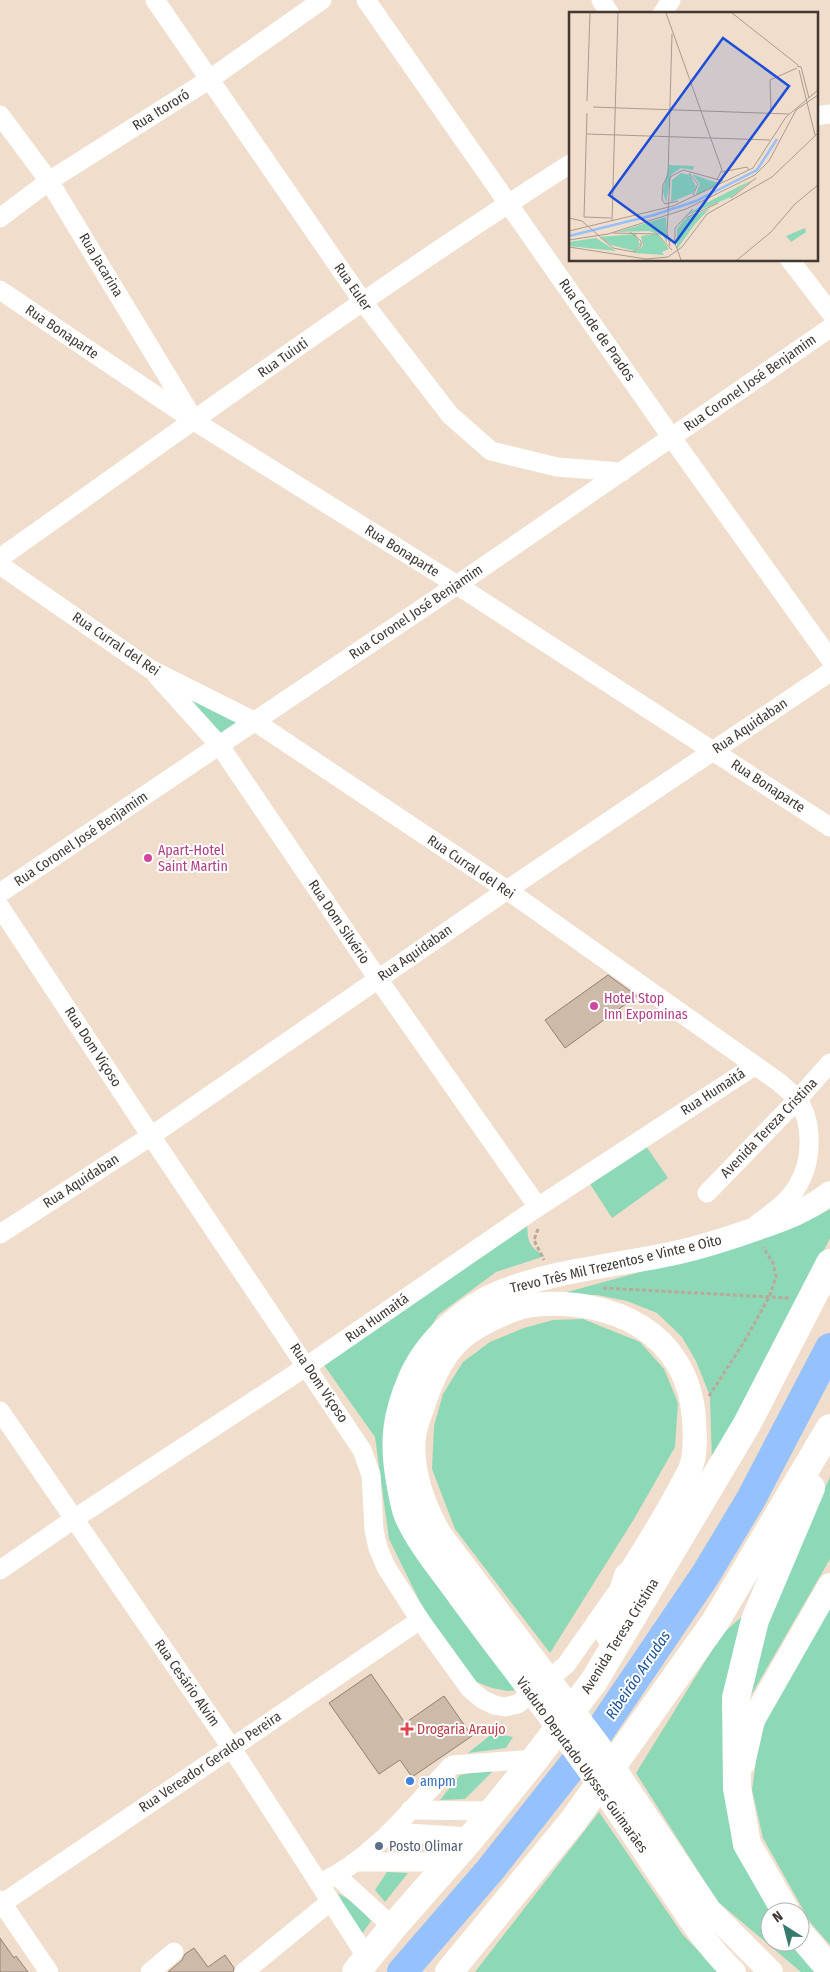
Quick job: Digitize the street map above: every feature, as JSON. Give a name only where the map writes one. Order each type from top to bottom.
[{"type":"highway","name":"Avenida Teresa Cristina","points":[[362,1965],[392,1927],[472,1837],[535,1759],[594,1681],[747,1424],[830,1263]]},
{"type":"highway","points":[[449,1972],[573,1822],[715,1622],[830,1428]]},
{"type":"highway","points":[[780,1902],[748,1844],[737,1788],[736,1698],[755,1620],[830,1442]]},
{"type":"highway","points":[[594,1681],[628,1576]]},
{"type":"highway","points":[[810,1946],[830,1969]]},
{"type":"main road","name":"Trevo Três Mil Trezentos e Vinte e Oito","points":[[475,1599],[420,1542],[406,1515],[393,1454],[395,1425],[404,1392],[416,1365],[437,1337],[462,1313],[502,1291],[550,1277],[752,1236],[820,1201],[830,1193]]},
{"type":"main road","name":"Trevo Três Mil Trezentos e Vinte e Oito","points":[[475,1599],[427,1510],[418,1484],[414,1460],[414,1436],[432,1380],[446,1356],[464,1336],[496,1317],[531,1305],[573,1304],[604,1309],[639,1324],[669,1350],[685,1377],[694,1406],[695,1433],[691,1467],[664,1518],[628,1576]]},
{"type":"main road","points":[[737,1788],[753,1720],[830,1585]]},
{"type":"main road","name":"Viaduto Deputado Ulysses Guimarães","points":[[475,1599],[581,1758],[703,1919]]},
{"type":"main road","points":[[703,1919],[724,1962],[734,1972]]},
{"type":"main road","points":[[703,1919],[770,1972]]},
{"type":"street","name":"Rua Euler","points":[[155,0],[363,302],[450,414],[491,451],[524,461],[557,467],[622,472]]},
{"type":"street","name":"Rua Itororó","points":[[0,218],[50,181],[210,79],[322,0]]},
{"type":"street","name":"Rua Conde de Prados","points":[[366,0],[672,438],[830,659]]},
{"type":"street","points":[[601,0],[609,12]]},
{"type":"street","points":[[663,12],[671,0]]},
{"type":"street","name":"Rua Jacarina","points":[[0,115],[50,181],[194,420]]},
{"type":"street","name":"Rua Tuiuti","points":[[0,558],[363,302],[508,203],[569,165]]},
{"type":"street","points":[[791,261],[830,312]]},
{"type":"street","name":"Rua Bonaparte","points":[[0,290],[194,420],[457,586],[830,826]]},
{"type":"street","name":"Rua Coronel José Benjamim","points":[[0,893],[457,586],[830,328]]},
{"type":"street","name":"Rua Curral del Rei","points":[[0,565],[150,668],[254,721],[506,890],[780,1083],[797,1100],[807,1122],[807,1163],[798,1186],[752,1236]]},
{"type":"street","name":"Rua Dom Silvério","points":[[150,668],[220,746],[378,979],[538,1207]]},
{"type":"street","name":"Rua Aquidaban","points":[[0,1234],[151,1136],[506,890],[830,672]]},
{"type":"street","name":"Rua Dom Viçoso","points":[[0,907],[362,1450],[371,1476],[374,1530],[378,1548],[386,1567],[420,1620],[470,1689],[482,1699],[494,1705],[505,1707],[518,1704],[566,1665],[628,1576]]},
{"type":"street","name":"Avenida Tereza Cristina","points":[[707,1193],[830,1063]]},
{"type":"street","name":"Rua Humaitá","points":[[0,1570],[74,1519],[307,1366],[538,1207],[754,1066]]},
{"type":"street","name":"Rua Cesário Alvim","points":[[0,1410],[231,1747],[328,1880],[331,1901],[362,1965]]},
{"type":"street","name":"Rua Vereador Geraldo Pereira","points":[[1,1903],[420,1620]]},
{"type":"street","points":[[392,1927],[328,1880],[355,1862],[390,1832],[452,1765],[535,1759]]},
{"type":"street","points":[[410,1810],[493,1811]]},
{"type":"street","points":[[390,1832],[472,1837]]},
{"type":"street","points":[[355,1862],[450,1862]]},
{"type":"street","points":[[244,1972],[331,1901]]},
{"type":"street","points":[[1,1903],[49,1972]]},
{"type":"street","points":[[150,1972],[174,1952]]},
{"type":"path","points":[[694,1406],[710,1396],[769,1297],[776,1277],[768,1252],[752,1236]]},
{"type":"green space","points":[[179,692],[239,721],[221,735]]},
{"type":"green space","points":[[646,1146],[668,1178],[612,1218],[590,1184]]},
{"type":"green space","points":[[830,1209],[830,1238],[796,1307],[712,1463],[710,1396],[696,1361],[682,1337],[657,1313],[627,1301],[597,1295],[560,1294],[757,1240],[798,1226]]},
{"type":"green space","points":[[527,1221],[532,1246],[545,1256],[496,1272],[438,1315],[409,1365],[392,1434],[521,1690],[508,1691],[492,1688],[474,1681],[422,1606],[389,1539],[375,1437],[321,1361]]},
{"type":"green space","points":[[583,1319],[640,1342],[664,1369],[678,1403],[675,1447],[634,1519],[550,1653],[455,1529],[432,1469],[434,1426],[443,1394],[463,1362],[490,1342],[524,1328],[553,1320]]},
{"type":"green space","points":[[830,1477],[830,1559],[746,1704],[763,1622]]},
{"type":"green space","points":[[830,1607],[830,1945],[810,1922],[810,1902],[799,1902],[763,1838],[752,1790],[761,1724]]},
{"type":"green space","points":[[745,1614],[725,1689],[772,1902],[760,1902],[760,1937],[717,1901],[636,1773],[722,1634]]},
{"type":"green space","points":[[493,1733],[513,1737],[506,1748],[468,1753]]},
{"type":"green space","points":[[496,1768],[465,1799],[440,1800],[460,1775]]},
{"type":"green space","points":[[599,1812],[683,1935],[719,1972],[475,1972]]},
{"type":"green space","points":[[387,1872],[408,1873],[385,1902],[375,1890]]},
{"type":"green space","points":[[335,1892],[356,1903],[371,1921],[362,1934]]},
{"type":"green space","points":[[777,1952],[803,1952],[821,1972],[801,1972]]},
{"type":"building","name":"Hotel Stop Inn Expominas","points":[[608,975],[637,996],[565,1048],[545,1020]]},
{"type":"building","name":"Drogaria Araujo","points":[[371,1674],[405,1723],[444,1696],[472,1736],[412,1777],[400,1760],[379,1774],[329,1703]]},
{"type":"building","points":[[0,1938],[14,1958],[16,1956],[28,1972],[0,1972]]},
{"type":"building","points":[[194,1948],[208,1967],[225,1955],[234,1968],[233,1972],[168,1972],[182,1960],[185,1954]]},
{"type":"waterway","name":"Ribeirão Arrudas","points":[[402,1972],[490,1870],[599,1732],[706,1574],[751,1499],[830,1348]]},
{"type":"place","name":"Apart-Hotel Saint Martin","points":[[148,858]]},
{"type":"place","name":"Hotel Stop Inn Expominas","points":[[594,1006]]},
{"type":"place","name":"Drogaria Araujo","points":[[407,1729]]},
{"type":"place","name":"ampm","points":[[410,1781]]},
{"type":"place","name":"Posto Olimar","points":[[379,1846]]}]
